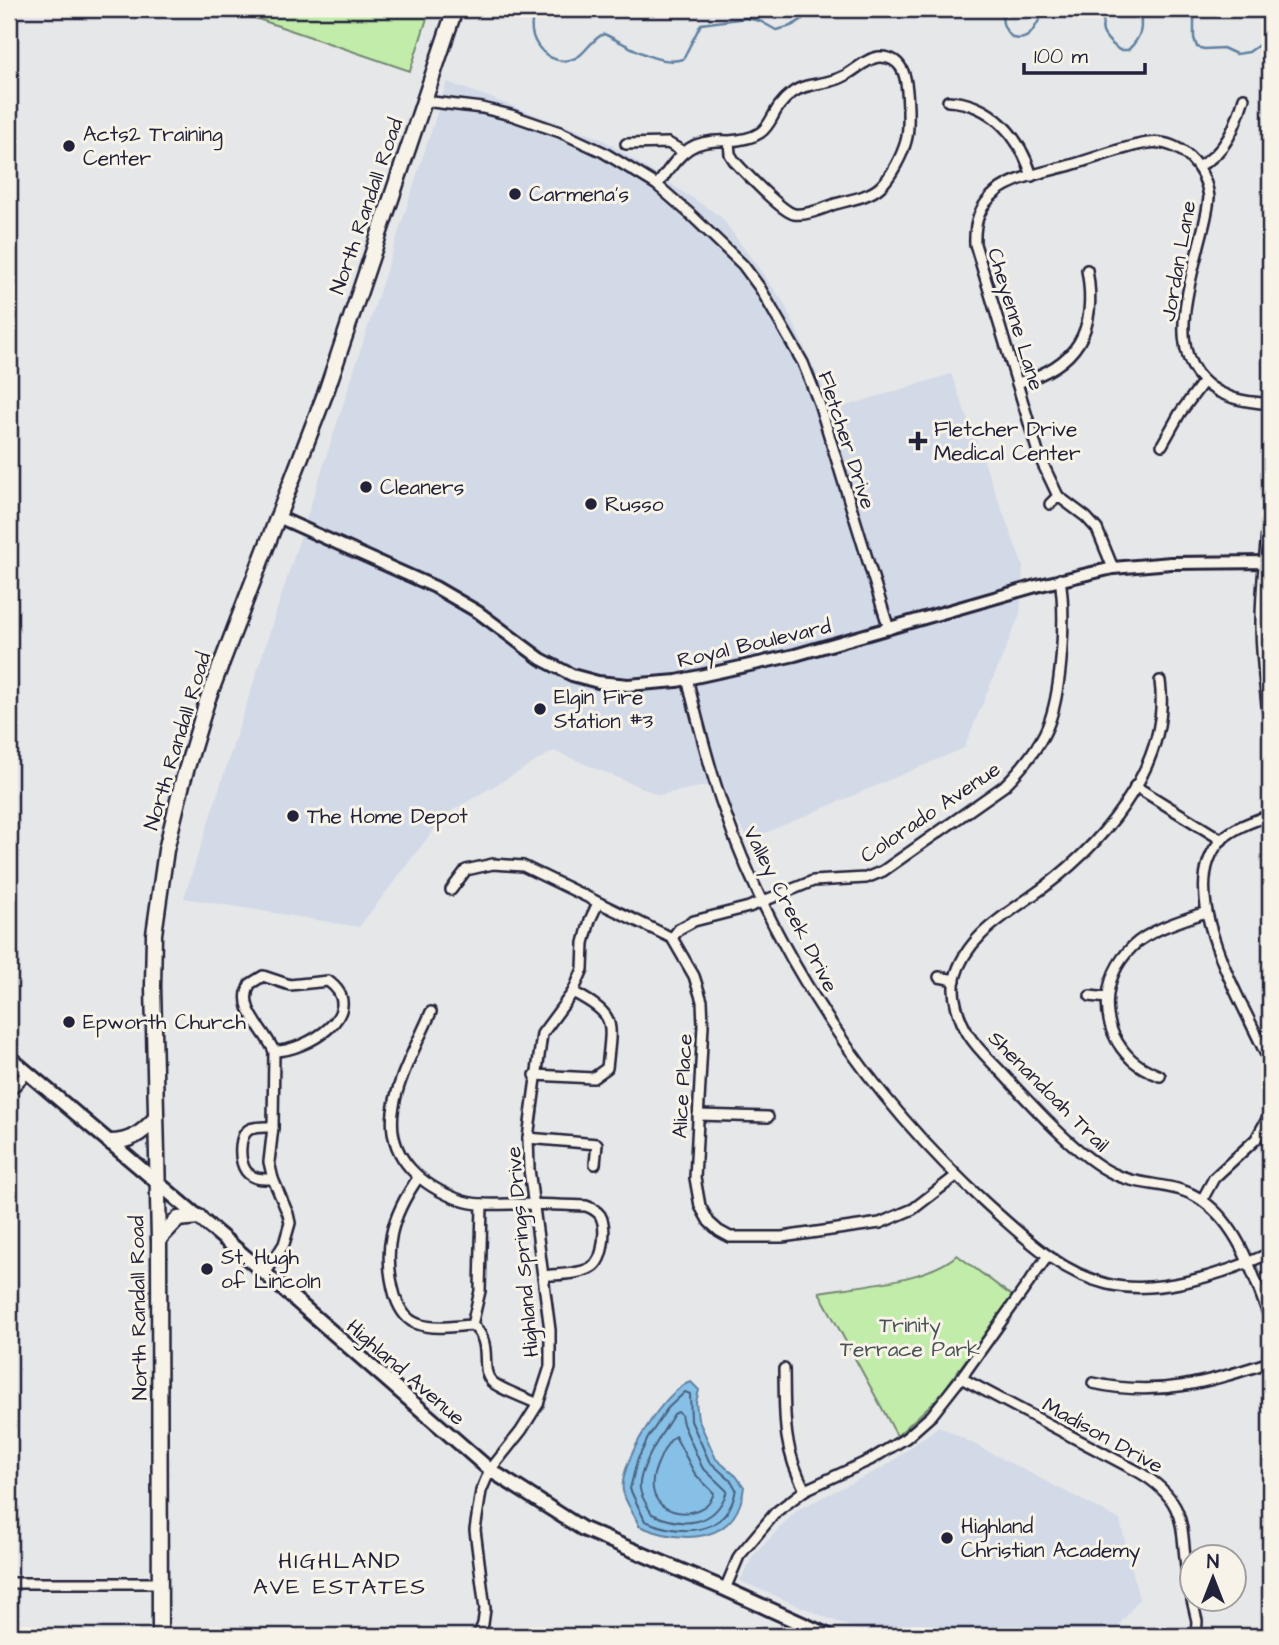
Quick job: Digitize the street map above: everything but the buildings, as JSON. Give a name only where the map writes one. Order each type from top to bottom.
[{"type":"main road","name":"North Randall Road","points":[[160,1636],[159,1239],[154,934],[166,850],[207,701],[327,389],[455,9]]},
{"type":"main road","name":"Highland Avenue","points":[[9,1058],[157,1181],[490,1470],[583,1529],[829,1636]]},
{"type":"main road","points":[[110,1142],[124,1142],[144,1132],[155,1119]]},
{"type":"main road","points":[[159,1239],[178,1219],[199,1217]]},
{"type":"street","points":[[657,185],[682,151],[705,141],[753,138],[765,131],[785,100],[795,90],[842,78],[873,58],[894,61],[906,75],[906,139],[884,183],[871,193],[810,212],[790,213],[735,162],[730,154],[729,141]]},
{"type":"street","points":[[948,101],[974,107],[999,122],[1011,133],[1023,152],[1032,176],[1147,143],[1171,146],[1199,166],[1211,159],[1227,140],[1238,119],[1244,98]]},
{"type":"street","name":"Fletcher Drive","points":[[424,101],[482,108],[529,121],[603,152],[657,185],[743,265],[760,288],[803,363],[819,403],[889,629]]},
{"type":"street","points":[[626,144],[668,143],[682,151]]},
{"type":"street","name":"Jordan Lane","points":[[1199,166],[1206,181],[1209,203],[1185,309],[1183,332],[1187,354],[1204,381]]},
{"type":"street","name":"Cheyenne Lane","points":[[1032,176],[1007,185],[994,194],[978,216],[975,234],[978,256],[1039,456],[1058,496],[1097,529],[1113,568]]},
{"type":"street","points":[[1017,383],[1052,370],[1075,348],[1086,330],[1091,306],[1087,270]]},
{"type":"street","points":[[1162,445],[1180,413],[1204,381],[1227,396],[1270,404]]},
{"type":"street","points":[[1050,504],[1058,496]]},
{"type":"street","points":[[1270,499],[1262,651],[1270,732]]},
{"type":"street","name":"Royal Boulevard","points":[[278,517],[435,587],[478,612],[541,659],[572,675],[598,682],[628,685],[687,678],[795,655],[1059,579],[1113,568],[1171,563],[1267,562]]},
{"type":"street","name":"Colorado Avenue","points":[[672,938],[679,929],[694,921],[731,912],[813,881],[866,878],[883,871],[1004,786],[1020,770],[1050,721],[1056,692],[1064,612],[1059,579]]},
{"type":"street","name":"Valley Creek Drive","points":[[687,678],[705,752],[721,802],[763,901],[791,958],[835,1030],[866,1073],[910,1127],[956,1176],[1047,1257],[1083,1277],[1109,1284],[1135,1287],[1173,1284],[1270,1253]]},
{"type":"street","points":[[939,977],[954,980],[980,934],[1071,867],[1113,822],[1135,786],[1156,734],[1161,709],[1160,681]]},
{"type":"street","points":[[1135,786],[1222,840]]},
{"type":"street","points":[[1270,815],[1250,822],[1222,840],[1211,858],[1205,878],[1206,912],[1218,950],[1270,1065]]},
{"type":"street","points":[[451,890],[466,870],[493,864],[523,866],[672,938]]},
{"type":"street","name":"Highland Springs Drive","points":[[478,1636],[485,1609],[475,1522],[482,1485],[538,1404],[551,1357],[550,1330],[529,1169],[528,1138],[535,1075],[542,1034],[573,992],[583,969],[584,943],[598,903]]},
{"type":"street","points":[[1160,1076],[1134,1062],[1115,1039],[1107,1012],[1108,987],[1119,964],[1134,945],[1145,937],[1206,912]]},
{"type":"street","name":"Alice Place","points":[[672,938],[694,976],[702,1001],[695,1157],[699,1206],[709,1222],[730,1237],[782,1237],[880,1223],[913,1209],[956,1176]]},
{"type":"street","points":[[265,1274],[284,1244],[289,1228],[288,1214],[273,1179],[269,1156],[273,1128],[274,1051],[247,1008],[246,993],[253,980],[263,976],[284,984],[299,985],[323,980],[336,988],[342,1002],[338,1016],[328,1031],[300,1046],[274,1051]]},
{"type":"street","name":"Shenandoah Trail","points":[[954,980],[958,1012],[969,1036],[1016,1089],[1081,1150],[1102,1168],[1127,1180],[1180,1191],[1202,1200],[1228,1225],[1248,1262],[1270,1319]]},
{"type":"street","points":[[535,1075],[593,1078],[607,1068],[610,1026],[607,1017],[601,1007],[573,992]]},
{"type":"street","points":[[1090,996],[1107,998]]},
{"type":"street","points":[[431,1012],[393,1110],[392,1129],[397,1149],[418,1178],[464,1201],[482,1204],[586,1206],[595,1210],[603,1223],[601,1256],[594,1267],[543,1276]]},
{"type":"street","points":[[9,1092],[26,1073]]},
{"type":"street","points":[[1202,1200],[1214,1178],[1256,1139],[1270,1114]]},
{"type":"street","points":[[698,1115],[768,1117]]},
{"type":"street","points":[[273,1128],[250,1129],[244,1135],[242,1143],[246,1171],[254,1177],[273,1179]]},
{"type":"street","points":[[528,1138],[597,1144],[596,1164]]},
{"type":"street","points":[[418,1178],[399,1211],[388,1249],[388,1263],[398,1307],[416,1324],[472,1325],[483,1338],[491,1381],[538,1404]]},
{"type":"street","points":[[472,1325],[480,1291],[482,1204]]},
{"type":"street","points":[[724,1589],[739,1556],[776,1512],[805,1490],[870,1460],[906,1438],[932,1415],[1047,1257]]},
{"type":"street","points":[[1093,1383],[1120,1390],[1167,1389],[1212,1381],[1270,1362]]},
{"type":"street","points":[[784,1369],[786,1438],[792,1463],[805,1490]]},
{"type":"street","name":"Madison Drive","points":[[961,1378],[1138,1471],[1163,1488],[1180,1515],[1183,1544]]},
{"type":"street","points":[[9,1583],[160,1583]]},
{"type":"street","name":"Madison Drive","points":[[1195,1614],[1196,1636]]},
{"type":"shaded area","points":[[447,82],[602,139],[721,217],[784,303],[833,410],[951,374],[1023,566],[1020,614],[964,748],[749,840],[715,784],[659,795],[554,751],[446,814],[359,927],[184,898]]},
{"type":"shaded area","name":"Highland Christian Academy","points":[[939,1426],[1120,1520],[1139,1599],[1111,1636],[871,1636],[740,1581],[753,1556],[797,1510],[886,1466]]},
{"type":"green space","points":[[229,9],[430,9],[410,71]]},
{"type":"green space","name":"Trinity Terrace Park","points":[[957,1255],[1012,1296],[939,1397],[897,1436],[819,1292],[910,1277],[944,1264]]},
{"type":"water","points":[[691,1382],[699,1390],[696,1402],[698,1419],[716,1459],[736,1476],[744,1487],[739,1506],[731,1520],[719,1530],[705,1535],[673,1536],[639,1526],[626,1500],[623,1479],[645,1429],[669,1398],[680,1387]]},
{"type":"waterway","points":[[538,9],[533,17],[533,36],[537,45],[551,58],[575,58],[604,34],[653,57],[673,61],[683,59],[701,24],[746,18],[760,21],[776,30],[801,20],[807,13],[805,9]]},
{"type":"waterway","points":[[1007,9],[1003,17],[1005,28],[1013,38],[1021,39],[1031,33],[1049,9]]},
{"type":"waterway","points":[[1055,9],[1064,12],[1074,9]]},
{"type":"waterway","points":[[1108,9],[1103,32],[1119,50],[1128,50],[1139,36],[1140,9]]},
{"type":"waterway","points":[[1194,9],[1194,38],[1197,47],[1223,48],[1236,54],[1249,52],[1270,37]]},
{"type":"place","name":"Acts2 Training Center","points":[[69,146]]},
{"type":"place","name":"Carmena’s","points":[[515,194]]},
{"type":"place","name":"Fletcher Drive Medical Center","points":[[918,441]]},
{"type":"place","name":"Cleaners","points":[[366,487]]},
{"type":"place","name":"Russo","points":[[591,504]]},
{"type":"place","name":"Elgin Fire Station #3","points":[[540,709]]},
{"type":"place","name":"The Home Depot","points":[[293,816]]},
{"type":"place","name":"Epworth Church","points":[[69,1022]]},
{"type":"place","name":"St. Hugh of Lincoln","points":[[207,1269]]},
{"type":"place","name":"Highland Christian Academy","points":[[947,1538]]},
{"type":"district","name":"HIGHLAND AVE ESTATES","points":[[340,1573]]}]
